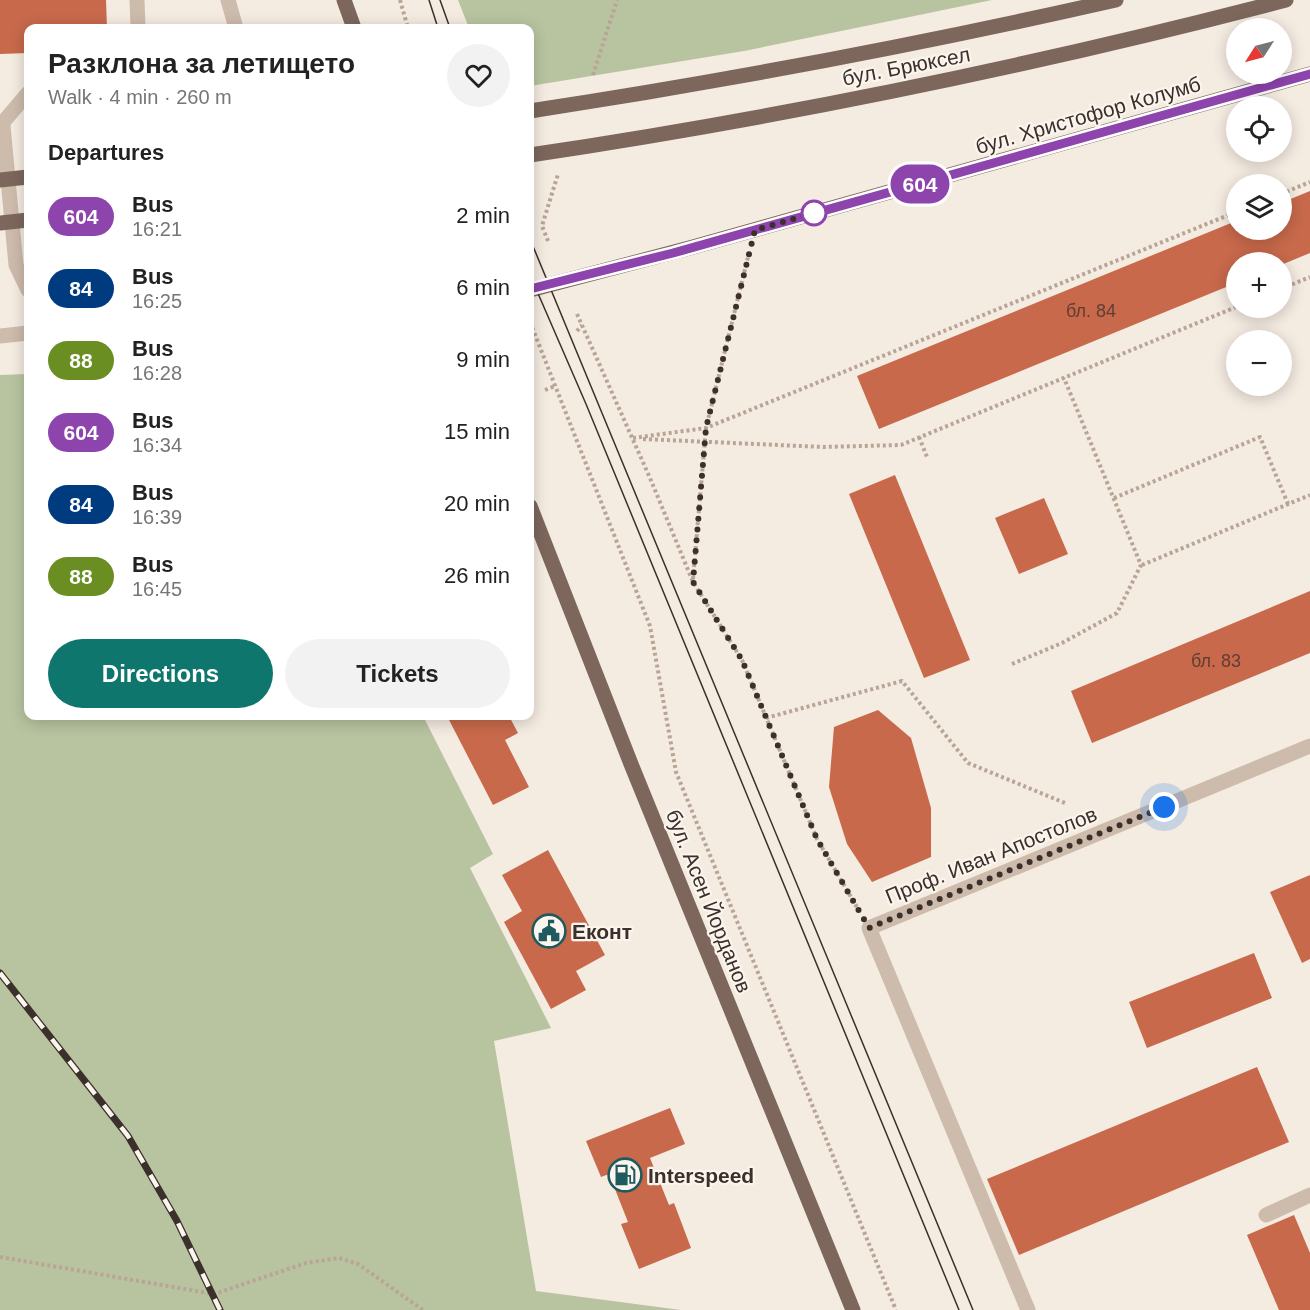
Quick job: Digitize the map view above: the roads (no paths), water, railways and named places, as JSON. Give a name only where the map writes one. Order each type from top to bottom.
[{"type":"main road","points":[[344,0],[353,24]]},
{"type":"main road","name":"бул. Брюксел","points":[[534,110],[661,91],[963,34],[1116,0]]},
{"type":"main road","name":"бул. Брюксел","points":[[534,153],[666,134],[977,74],[1286,0]]},
{"type":"main road","name":"бул. Христофор Колумб","points":[[534,289],[755,230],[1310,74]]},
{"type":"main road","points":[[0,180],[24,177]]},
{"type":"main road","points":[[0,224],[24,221]]},
{"type":"main road","name":"бул. Асен Йорданов","points":[[534,516],[853,1310]]},
{"type":"main road","points":[[534,540],[554,567]]},
{"type":"street","points":[[137,0],[138,24]]},
{"type":"street","points":[[228,0],[235,24]]},
{"type":"street","points":[[24,98],[1,126],[16,265],[24,282]]},
{"type":"street","points":[[0,336],[24,333]]},
{"type":"street","name":"Проф. Иван Апостолов","points":[[1028,1310],[869,928],[1310,746]]},
{"type":"street","points":[[1266,1215],[1310,1195]]},
{"type":"tram line","points":[[429,0],[437,24]]},
{"type":"tram line","points":[[440,0],[449,24]]},
{"type":"tram line","points":[[534,249],[973,1310]]},
{"type":"tram line","points":[[534,284],[586,404],[959,1310]]},
{"type":"railway","points":[[0,973],[128,1136],[177,1221],[220,1310]]},
{"type":"place","name":"Еконт","points":[[549,931]]},
{"type":"place","name":"Interspeed","points":[[625,1175]]}]
